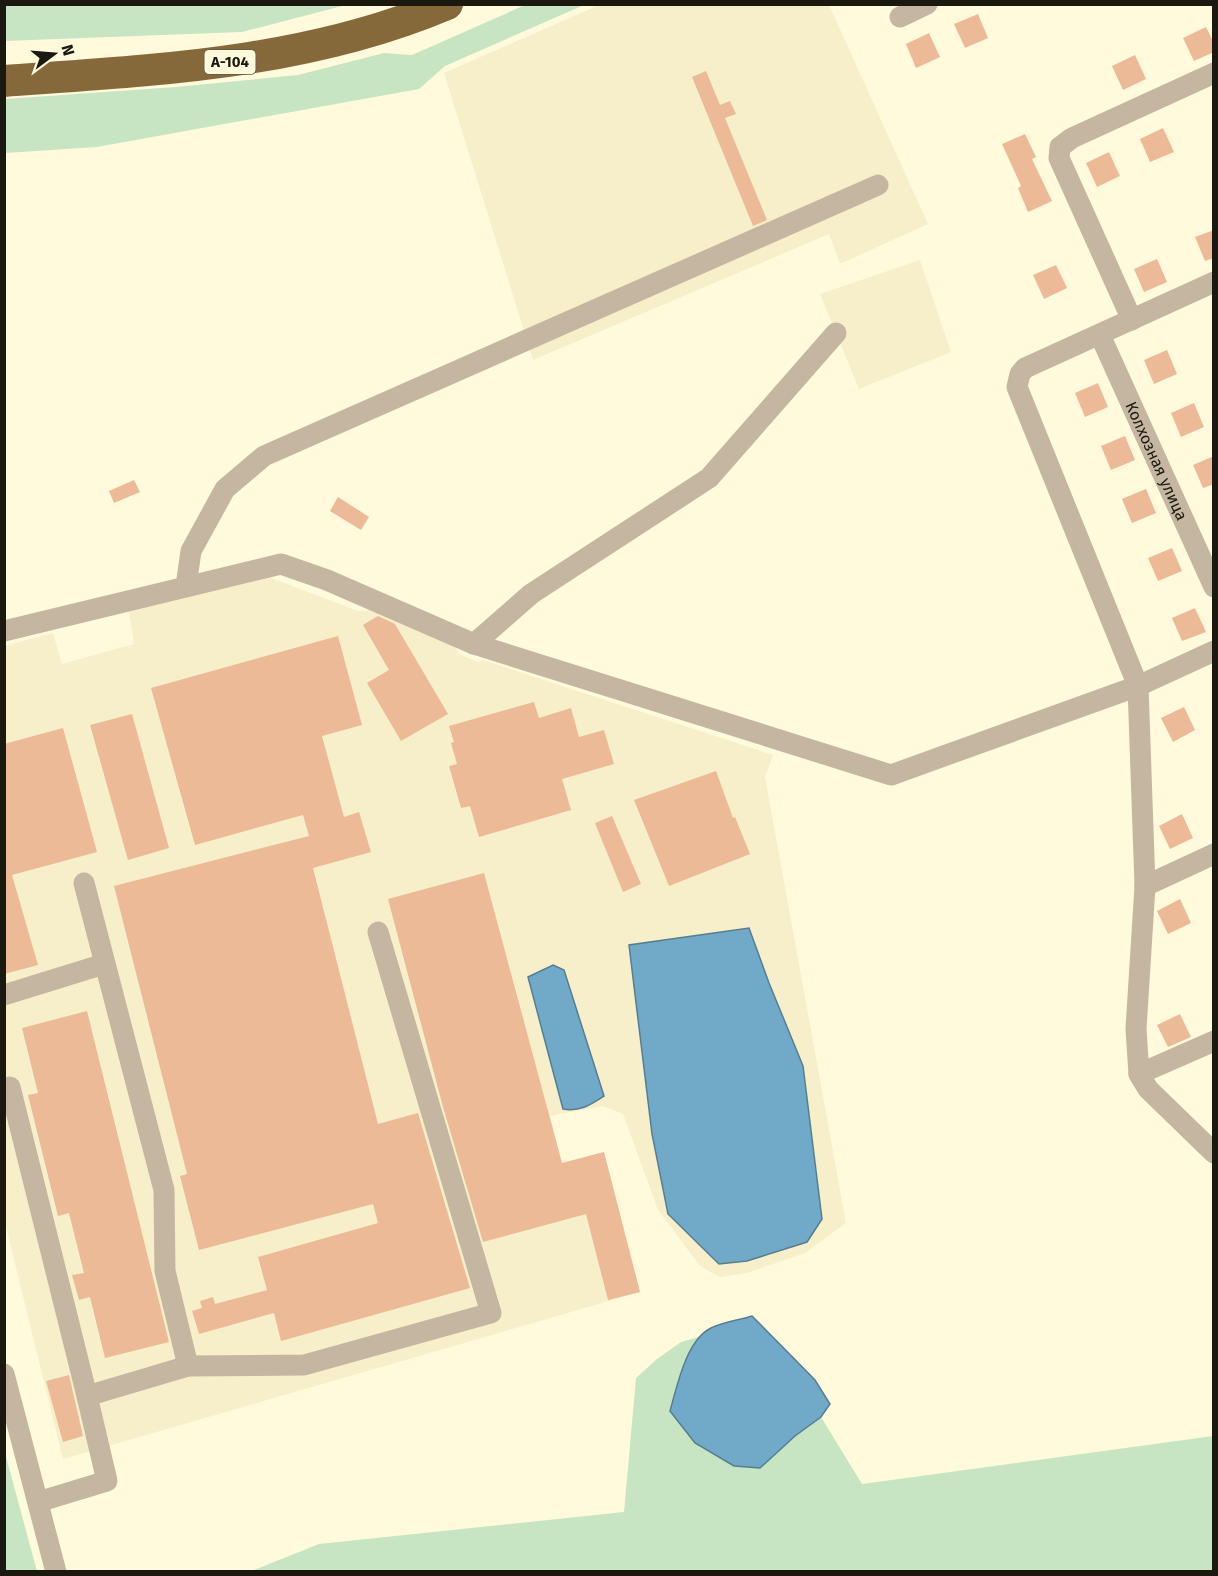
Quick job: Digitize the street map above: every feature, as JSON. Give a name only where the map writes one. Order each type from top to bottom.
[{"type":"highway","name":"А-104","points":[[4,66],[171,53],[252,42],[367,16],[400,4]]},
{"type":"highway","name":"А-104","points":[[4,81],[174,69],[253,59],[371,32],[447,4]]},
{"type":"street","points":[[900,17],[927,4]]},
{"type":"street","points":[[1132,320],[1059,158],[1060,147],[1072,138],[1214,73]]},
{"type":"street","points":[[186,586],[191,551],[225,489],[264,456],[878,186]]},
{"type":"street","points":[[1214,282],[1025,368],[1020,374],[1017,387],[1138,686],[1145,886],[1136,1029],[1139,1074],[1148,1089],[1214,1153]]},
{"type":"street","points":[[474,644],[531,594],[709,478],[836,333]]},
{"type":"street","name":"Колхозная улица","points":[[1100,335],[1214,587]]},
{"type":"street","points":[[4,631],[281,564],[327,580],[474,644],[891,775],[1138,686],[1214,651]]},
{"type":"street","points":[[1145,886],[1214,854]]},
{"type":"street","points":[[84,883],[164,1190],[165,1270],[188,1366]]},
{"type":"street","points":[[87,1396],[188,1366],[304,1365],[491,1313],[378,932]]},
{"type":"street","points":[[4,995],[104,964]]},
{"type":"street","points":[[1139,1074],[1214,1041]]},
{"type":"street","points":[[10,1087],[107,1481],[38,1502]]},
{"type":"street","points":[[4,1374],[56,1572]]},
{"type":"shaded area","points":[[599,5],[829,5],[928,224],[840,264],[829,234],[533,360],[444,73]]},
{"type":"shaded area","points":[[920,260],[951,352],[859,389],[820,294]]},
{"type":"shaded area","points":[[266,576],[358,611],[373,610],[454,645],[459,654],[478,662],[483,660],[773,755],[765,777],[846,1223],[805,1253],[747,1273],[720,1277],[700,1266],[658,1210],[623,1114],[603,1106],[550,1116],[562,1163],[604,1152],[640,1292],[63,1459],[5,1223],[4,646],[53,633],[62,664],[134,644],[129,611]]},
{"type":"green space","points":[[4,5],[346,5],[242,32],[5,41]]},
{"type":"green space","points":[[525,5],[584,5],[445,66],[419,89],[97,147],[5,153],[5,99],[176,87],[298,75],[384,53],[412,55]]},
{"type":"green space","points":[[699,1337],[683,1365],[795,1436],[821,1417],[862,1484],[1213,1436],[1213,1571],[249,1572],[319,1544],[624,1512],[636,1378],[681,1342]]},
{"type":"green space","points":[[5,1453],[37,1571],[5,1571]]},
{"type":"water","points":[[749,928],[803,1066],[822,1219],[807,1242],[747,1261],[719,1264],[668,1214],[652,1134],[629,945]]},
{"type":"water","points":[[553,965],[564,970],[604,1096],[575,1110],[563,1109],[528,977]]},
{"type":"water","points":[[752,1316],[815,1380],[830,1404],[821,1417],[795,1436],[760,1468],[734,1466],[695,1443],[670,1411],[679,1377],[689,1353],[702,1334],[716,1326]]},
{"type":"building","points":[[978,14],[988,38],[965,48],[954,24]]},
{"type":"building","points":[[1206,27],[1214,43],[1214,52],[1194,61],[1183,38]]},
{"type":"building","points":[[929,33],[940,57],[916,68],[906,44]]},
{"type":"building","points":[[1135,55],[1146,79],[1123,90],[1112,66]]},
{"type":"building","points":[[706,71],[720,105],[730,101],[736,114],[725,118],[767,220],[753,226],[692,77]]},
{"type":"building","points":[[1163,128],[1174,152],[1150,162],[1140,139]]},
{"type":"building","points":[[1025,134],[1036,157],[1032,159],[1052,201],[1028,212],[1018,188],[1021,186],[1002,144]]},
{"type":"building","points":[[1109,152],[1120,176],[1097,187],[1086,163]]},
{"type":"building","points":[[1214,230],[1214,258],[1205,261],[1195,237]]},
{"type":"building","points":[[1157,259],[1167,282],[1144,292],[1134,269]]},
{"type":"building","points":[[1056,265],[1067,288],[1044,299],[1033,275]]},
{"type":"building","points":[[1167,350],[1177,374],[1154,384],[1144,360]]},
{"type":"building","points":[[1098,383],[1108,407],[1085,417],[1075,393]]},
{"type":"building","points":[[1194,403],[1204,427],[1181,437],[1171,413]]},
{"type":"building","points":[[1125,436],[1135,460],[1111,470],[1101,446]]},
{"type":"building","points":[[1214,456],[1214,484],[1203,488],[1193,465]]},
{"type":"building","points":[[134,480],[140,492],[114,503],[109,491]]},
{"type":"building","points":[[1146,489],[1156,513],[1132,523],[1122,499]]},
{"type":"building","points":[[338,497],[369,517],[361,530],[330,511]]},
{"type":"building","points":[[1172,548],[1182,571],[1158,581],[1148,558]]},
{"type":"building","points":[[1195,608],[1206,632],[1182,641],[1172,618]]},
{"type":"building","points":[[378,616],[395,624],[448,714],[401,741],[367,683],[389,670],[363,625]]},
{"type":"building","points":[[338,636],[362,725],[322,736],[344,817],[359,812],[371,852],[313,868],[378,1124],[418,1113],[470,1288],[281,1341],[274,1313],[199,1334],[192,1311],[202,1308],[200,1301],[213,1297],[215,1304],[267,1290],[258,1257],[378,1223],[373,1204],[199,1250],[180,1176],[187,1174],[114,886],[309,836],[303,815],[195,845],[151,688]]},
{"type":"building","points":[[534,702],[539,718],[571,708],[579,737],[604,730],[614,764],[562,779],[571,810],[479,837],[470,806],[461,808],[449,766],[457,764],[449,726]]},
{"type":"building","points":[[1184,707],[1195,730],[1173,742],[1161,718]]},
{"type":"building","points":[[132,714],[169,848],[128,860],[90,725]]},
{"type":"building","points":[[63,728],[97,852],[12,875],[38,965],[4,974],[4,744]]},
{"type":"building","points":[[716,771],[733,818],[735,817],[750,854],[669,886],[634,800]]},
{"type":"building","points":[[1182,814],[1193,838],[1170,849],[1159,826]]},
{"type":"building","points":[[612,816],[641,884],[623,892],[595,823]]},
{"type":"building","points":[[484,873],[562,1163],[604,1152],[640,1292],[608,1300],[586,1214],[483,1242],[443,1107],[388,899]]},
{"type":"building","points":[[1180,899],[1191,923],[1168,934],[1157,911]]},
{"type":"building","points":[[87,1011],[169,1342],[105,1358],[90,1297],[79,1300],[72,1275],[84,1273],[69,1213],[58,1216],[28,1095],[38,1093],[22,1028]]},
{"type":"building","points":[[1180,1014],[1191,1037],[1168,1047],[1157,1025]]},
{"type":"building","points":[[69,1375],[83,1436],[63,1442],[46,1381]]}]
